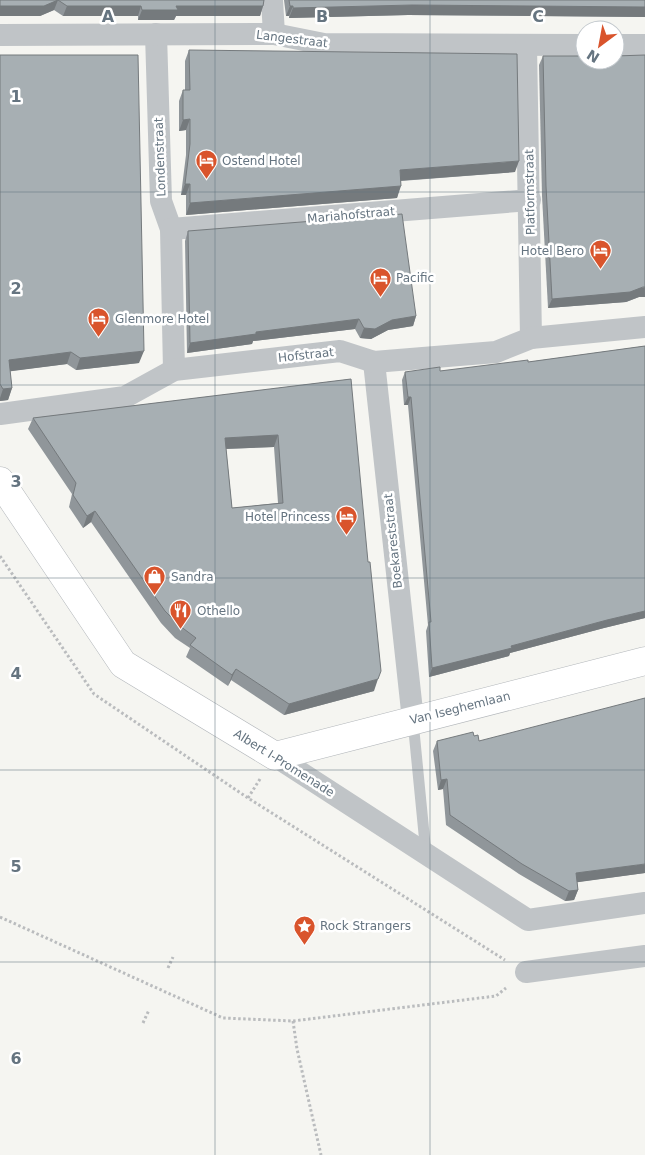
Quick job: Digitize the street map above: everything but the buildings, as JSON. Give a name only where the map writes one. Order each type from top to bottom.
[{"type":"street","points":[[272,0],[274,34]]},
{"type":"street","name":"Londenstraat","points":[[156,34],[161,201],[171,229],[174,370]]},
{"type":"street","name":"Langestraat","points":[[0,35],[274,34],[324,44],[575,45]]},
{"type":"street","name":"Platformstraat","points":[[526,45],[531,338]]},
{"type":"street","points":[[625,45],[645,45]]},
{"type":"street","name":"Mariahofstraat","points":[[171,229],[530,200]]},
{"type":"street","name":"Hofstraat","points":[[0,414],[125,397],[174,370],[340,351],[374,362],[496,352],[531,338],[645,326]]},
{"type":"street","name":"Boekareststraat","points":[[374,362],[413,720]]},
{"type":"street","name":"Albert I-Promenade","points":[[0,481],[122,664],[275,756],[528,920],[645,903]]},
{"type":"street","name":"Van Iseghemlaan","points":[[275,756],[645,661]]},
{"type":"street","points":[[526,972],[645,956]]},
{"type":"lane","points":[[413,720],[427,856]]},
{"type":"path","points":[[0,917],[223,1018],[293,1021],[496,996],[526,972],[248,798]]},
{"type":"path","points":[[168,968],[173,957]]},
{"type":"path","points":[[143,1023],[149,1010]]},
{"type":"path","points":[[293,1021],[297,1049],[321,1155]]},
{"type":"place","name":"Ostend Hotel","points":[[206,180]]},
{"type":"place","name":"Hotel Bero","points":[[600,270]]},
{"type":"place","name":"Pacific","points":[[380,297]]},
{"type":"place","name":"Glenmore Hotel","points":[[99,338]]},
{"type":"place","name":"Hotel Princess","points":[[346,536]]},
{"type":"place","name":"Sandra","points":[[155,596]]},
{"type":"place","name":"Othello","points":[[181,630]]},
{"type":"place","name":"Rock Strangers","points":[[304,945]]}]
